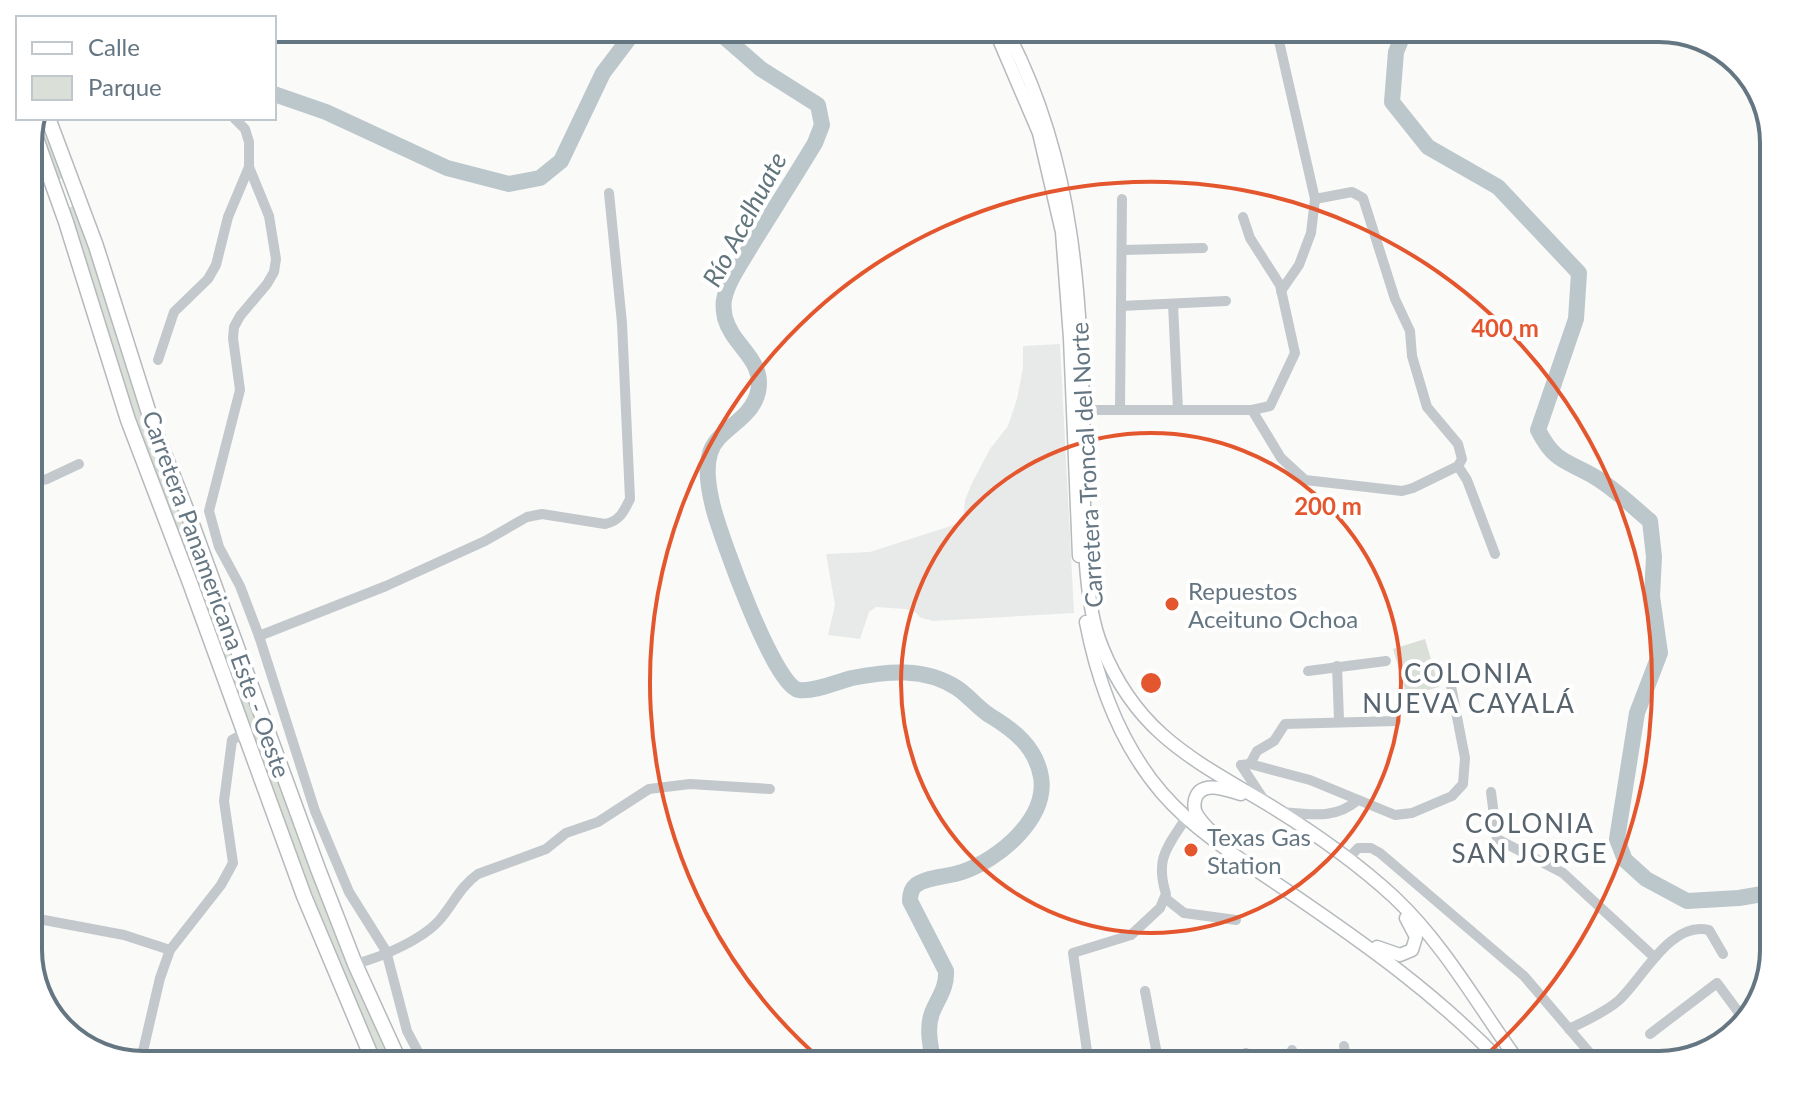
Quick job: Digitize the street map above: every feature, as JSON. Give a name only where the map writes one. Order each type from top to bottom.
[{"type":"highway","name":"Carretera Panamericana Este - Oeste","points":[[49,120],[82,208],[153,426],[355,964],[395,1051]]},
{"type":"highway","name":"Carretera Panamericana Este - Oeste","points":[[42,155],[64,215],[128,420],[304,896],[369,1051]]},
{"type":"highway","points":[[52,183],[57,188],[65,188],[69,185],[70,176]]},
{"type":"highway","points":[[64,215],[67,204],[77,203],[82,208]]},
{"type":"main road","name":"Carretera Troncal del Norte","points":[[1000,42],[1039,133],[1062,232],[1070,338],[1074,488],[1081,592],[1100,682],[1115,719],[1147,773],[1186,818],[1224,848],[1404,973],[1453,1013],[1490,1051]]},
{"type":"main road","name":"Carretera Troncal del Norte","points":[[1011,42],[1049,129],[1062,178],[1075,273],[1090,602],[1101,647],[1128,698],[1160,735],[1185,755],[1318,837],[1394,898],[1452,961],[1512,1051]]},
{"type":"main road","points":[[1224,848],[1196,814],[1194,804],[1197,796],[1203,790],[1214,788],[1261,801]]},
{"type":"main road","points":[[1345,931],[1394,955],[1409,953],[1415,946],[1415,933],[1394,898]]},
{"type":"street","points":[[1279,42],[1315,199],[1311,233],[1299,265],[1281,291]]},
{"type":"street","points":[[236,120],[245,129],[249,142],[249,167],[269,216],[276,259],[274,272],[267,284],[234,327],[240,390],[209,511],[219,547],[240,586],[259,636],[315,811],[349,892],[386,951],[407,1031],[418,1051]]},
{"type":"street","points":[[158,360],[174,312],[208,279],[216,265],[228,217],[249,167]]},
{"type":"street","points":[[1252,410],[1281,458],[1305,480],[1402,491],[1458,466],[1462,459],[1458,444],[1427,407],[1412,356],[1410,331],[1395,299],[1363,198],[1352,192],[1315,199]]},
{"type":"street","points":[[259,636],[386,586],[485,541],[527,517],[542,514],[605,524],[615,522],[623,514],[630,499],[630,484],[622,323],[609,193]]},
{"type":"street","points":[[1120,410],[1122,199]]},
{"type":"street","points":[[1083,410],[1252,410],[1270,406],[1295,353],[1281,291],[1250,238],[1243,217]]},
{"type":"street","points":[[1123,250],[1203,248]]},
{"type":"street","points":[[1121,306],[1226,301]]},
{"type":"street","points":[[1173,304],[1178,410]]},
{"type":"street","points":[[42,480],[79,464]]},
{"type":"street","points":[[1458,466],[1467,480],[1495,554]]},
{"type":"street","points":[[1308,671],[1386,661]]},
{"type":"street","points":[[1337,666],[1339,720]]},
{"type":"street","points":[[1261,801],[1241,765],[1250,764],[1310,780],[1395,815],[1404,815],[1458,791],[1465,774],[1465,758],[1451,686]]},
{"type":"street","points":[[1250,764],[1257,751],[1274,741],[1285,724],[1339,720],[1396,721]]},
{"type":"street","points":[[143,1051],[160,978],[170,950],[221,885],[233,863],[224,801],[232,740],[245,733]]},
{"type":"street","points":[[355,964],[426,933],[478,874],[546,849],[566,833],[610,815],[640,793],[690,784],[770,789]]},
{"type":"street","points":[[1491,792],[1497,839],[1563,873],[1653,956]]},
{"type":"street","points":[[1280,812],[1321,814],[1345,811],[1358,800]]},
{"type":"street","points":[[1318,837],[1313,822],[1321,814]]},
{"type":"street","points":[[1087,1051],[1073,953],[1131,935],[1160,908],[1165,898],[1160,867],[1163,853],[1186,818]]},
{"type":"street","points":[[1348,859],[1358,848],[1371,848],[1380,853],[1524,976],[1588,1051]]},
{"type":"street","points":[[1165,898],[1184,913],[1236,920]]},
{"type":"street","points":[[42,920],[124,935],[170,950]]},
{"type":"street","points":[[1569,1029],[1603,1012],[1620,999],[1653,956],[1684,934],[1701,928],[1709,930],[1723,954]]},
{"type":"street","points":[[1650,1034],[1717,983],[1739,1012]]},
{"type":"street","points":[[1145,991],[1156,1051]]},
{"type":"street","points":[[1344,1046],[1345,1051]]},
{"type":"shaded area","points":[[1060,344],[1074,613],[933,621],[905,609],[876,607],[869,612],[860,639],[828,635],[835,605],[826,554],[870,552],[963,522],[965,500],[972,483],[990,449],[1008,426],[1023,368],[1023,346]]},
{"type":"green space","points":[[45,120],[65,178],[58,179],[42,139]]},
{"type":"green space","points":[[76,207],[391,1051],[377,1051],[321,924],[142,446],[68,208]]},
{"type":"green space","points":[[1425,639],[1439,687],[1407,696],[1393,649]]},
{"type":"waterway","name":"Río Acelhuate","points":[[276,95],[326,112],[447,168],[509,184],[540,178],[561,161],[603,73],[626,42]]},
{"type":"waterway","name":"Río Acelhuate","points":[[730,42],[761,69],[818,105],[822,125],[815,143],[735,272],[724,300],[729,328],[753,362],[759,381],[758,392],[749,410],[714,445],[710,453],[708,480],[718,522],[749,608],[776,664],[788,682],[799,690],[819,688],[852,678],[906,672],[945,681],[1015,733],[1029,748],[1041,777],[1037,808],[1018,836],[1005,848],[962,872],[921,882],[911,892],[910,901],[946,971],[944,988],[929,1026],[932,1051]]},
{"type":"waterway","points":[[1400,42],[1396,52],[1392,102],[1428,147],[1498,187],[1579,273],[1576,319],[1538,430],[1550,449],[1562,460],[1602,482],[1650,521],[1654,557],[1652,596],[1660,653],[1637,713],[1617,839],[1625,860],[1646,879],[1687,901],[1760,894]]},
{"type":"place","name":"Repuestos Aceituno Ochoa","points":[[1172,604]]},
{"type":"place","name":"Texas Gas Station","points":[[1191,850]]},
{"type":"district","name":"COLONIA NUEVA CAYALÁ","points":[[1469,688]]},
{"type":"district","name":"COLONIA SAN JORGE","points":[[1530,838]]}]
